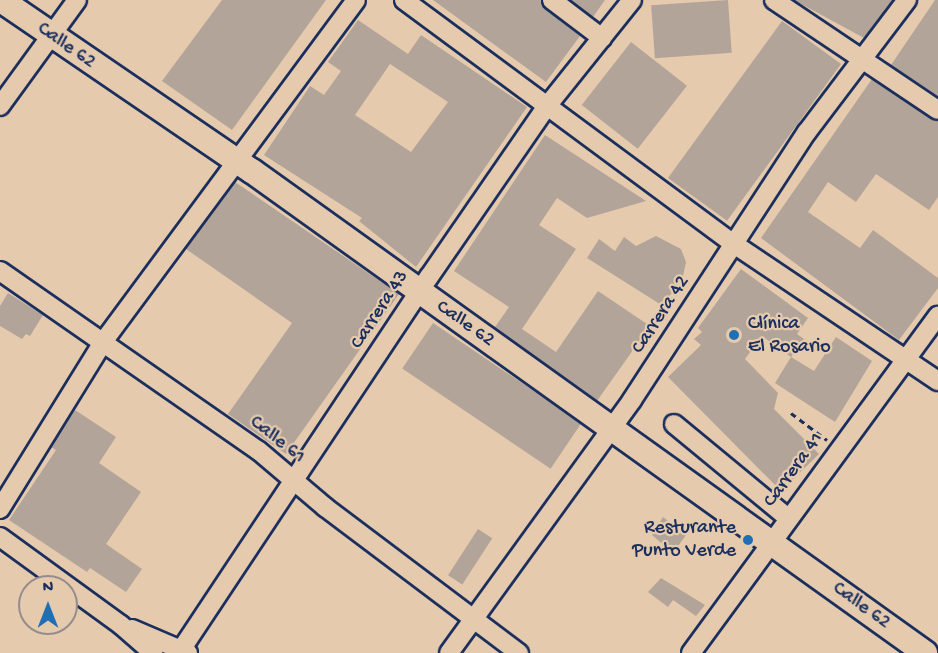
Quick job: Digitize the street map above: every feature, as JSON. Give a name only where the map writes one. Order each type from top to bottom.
[{"type":"main road","name":"Calle 62","points":[[1,0],[237,162],[614,427],[925,653]]},
{"type":"street","points":[[0,106],[77,0]]},
{"type":"street","points":[[0,509],[103,342],[356,0]]},
{"type":"street","points":[[404,0],[734,244],[938,381]]},
{"type":"street","points":[[552,0],[602,38]]},
{"type":"street","name":"Carrera 43","points":[[183,651],[420,292],[547,106],[632,0]]},
{"type":"street","points":[[774,0],[938,110]]},
{"type":"street","name":"Carrera 42","points":[[449,653],[614,427],[807,132],[907,0]]},
{"type":"street","name":"Calle 61","points":[[0,271],[259,452],[294,482],[519,653]]},
{"type":"street","name":"Carrera 41","points":[[691,653],[904,357],[938,316]]},
{"type":"street","points":[[674,424],[788,518]]},
{"type":"street","points":[[0,537],[121,625],[153,653]]},
{"type":"street","points":[[121,625],[183,651]]},
{"type":"path","points":[[791,413],[825,439]]},
{"type":"building","points":[[222,0],[326,0],[232,130],[162,81]]},
{"type":"building","points":[[433,0],[541,0],[545,9],[580,36],[546,82]]},
{"type":"building","points":[[571,0],[605,0],[593,17]]},
{"type":"building","points":[[728,0],[732,53],[655,58],[651,5]]},
{"type":"building","points":[[794,0],[893,0],[864,38]]},
{"type":"building","points":[[935,0],[938,0],[938,96],[891,65]]},
{"type":"building","points":[[358,20],[408,54],[421,35],[527,107],[416,267],[359,221],[362,218],[264,155],[310,86],[324,95],[341,71],[328,62]],"holes":[[[390,64],[448,102],[411,152],[355,115]]]},
{"type":"building","points":[[782,21],[841,64],[727,221],[668,178]]},
{"type":"building","points":[[631,42],[687,86],[638,149],[582,105]]},
{"type":"building","points":[[872,79],[938,121],[938,197],[929,210],[876,174],[856,202],[828,182],[808,212],[860,248],[873,230],[938,278],[938,288],[899,340],[761,238]]},
{"type":"building","points":[[545,135],[646,201],[587,218],[557,198],[539,225],[576,249],[522,329],[556,352],[598,291],[650,326],[597,401],[495,327],[509,307],[454,271]]},
{"type":"building","points":[[235,182],[399,294],[286,454],[228,414],[292,323],[186,249]]},
{"type":"building","points":[[656,236],[681,249],[686,262],[683,276],[663,306],[587,258],[599,239],[615,251],[624,237],[636,246]]},
{"type":"building","points":[[741,269],[808,318],[797,334],[804,339],[791,357],[762,336],[745,359],[778,393],[774,409],[819,454],[790,482],[786,477],[776,486],[668,377],[701,345],[694,339],[702,332],[698,328]]},
{"type":"building","points":[[8,293],[43,315],[30,336],[26,334],[22,339],[0,326],[0,306]]},
{"type":"building","points":[[433,323],[581,423],[551,469],[402,369]]},
{"type":"building","points":[[836,337],[872,361],[835,422],[775,383],[791,357],[814,371]]},
{"type":"building","points":[[75,410],[116,437],[99,463],[141,492],[106,544],[142,569],[126,592],[90,568],[87,572],[9,520],[56,450],[51,447]]},
{"type":"building","points":[[663,517],[686,535],[673,553],[652,535]]},
{"type":"building","points":[[478,529],[492,538],[462,584],[448,575]]},
{"type":"building","points":[[661,578],[705,605],[696,616],[673,600],[668,607],[648,592]]},
{"type":"place","name":"Clínica El Rosario","points":[[734,335]]},
{"type":"place","name":"Resturante Punto Verde","points":[[748,540]]}]
